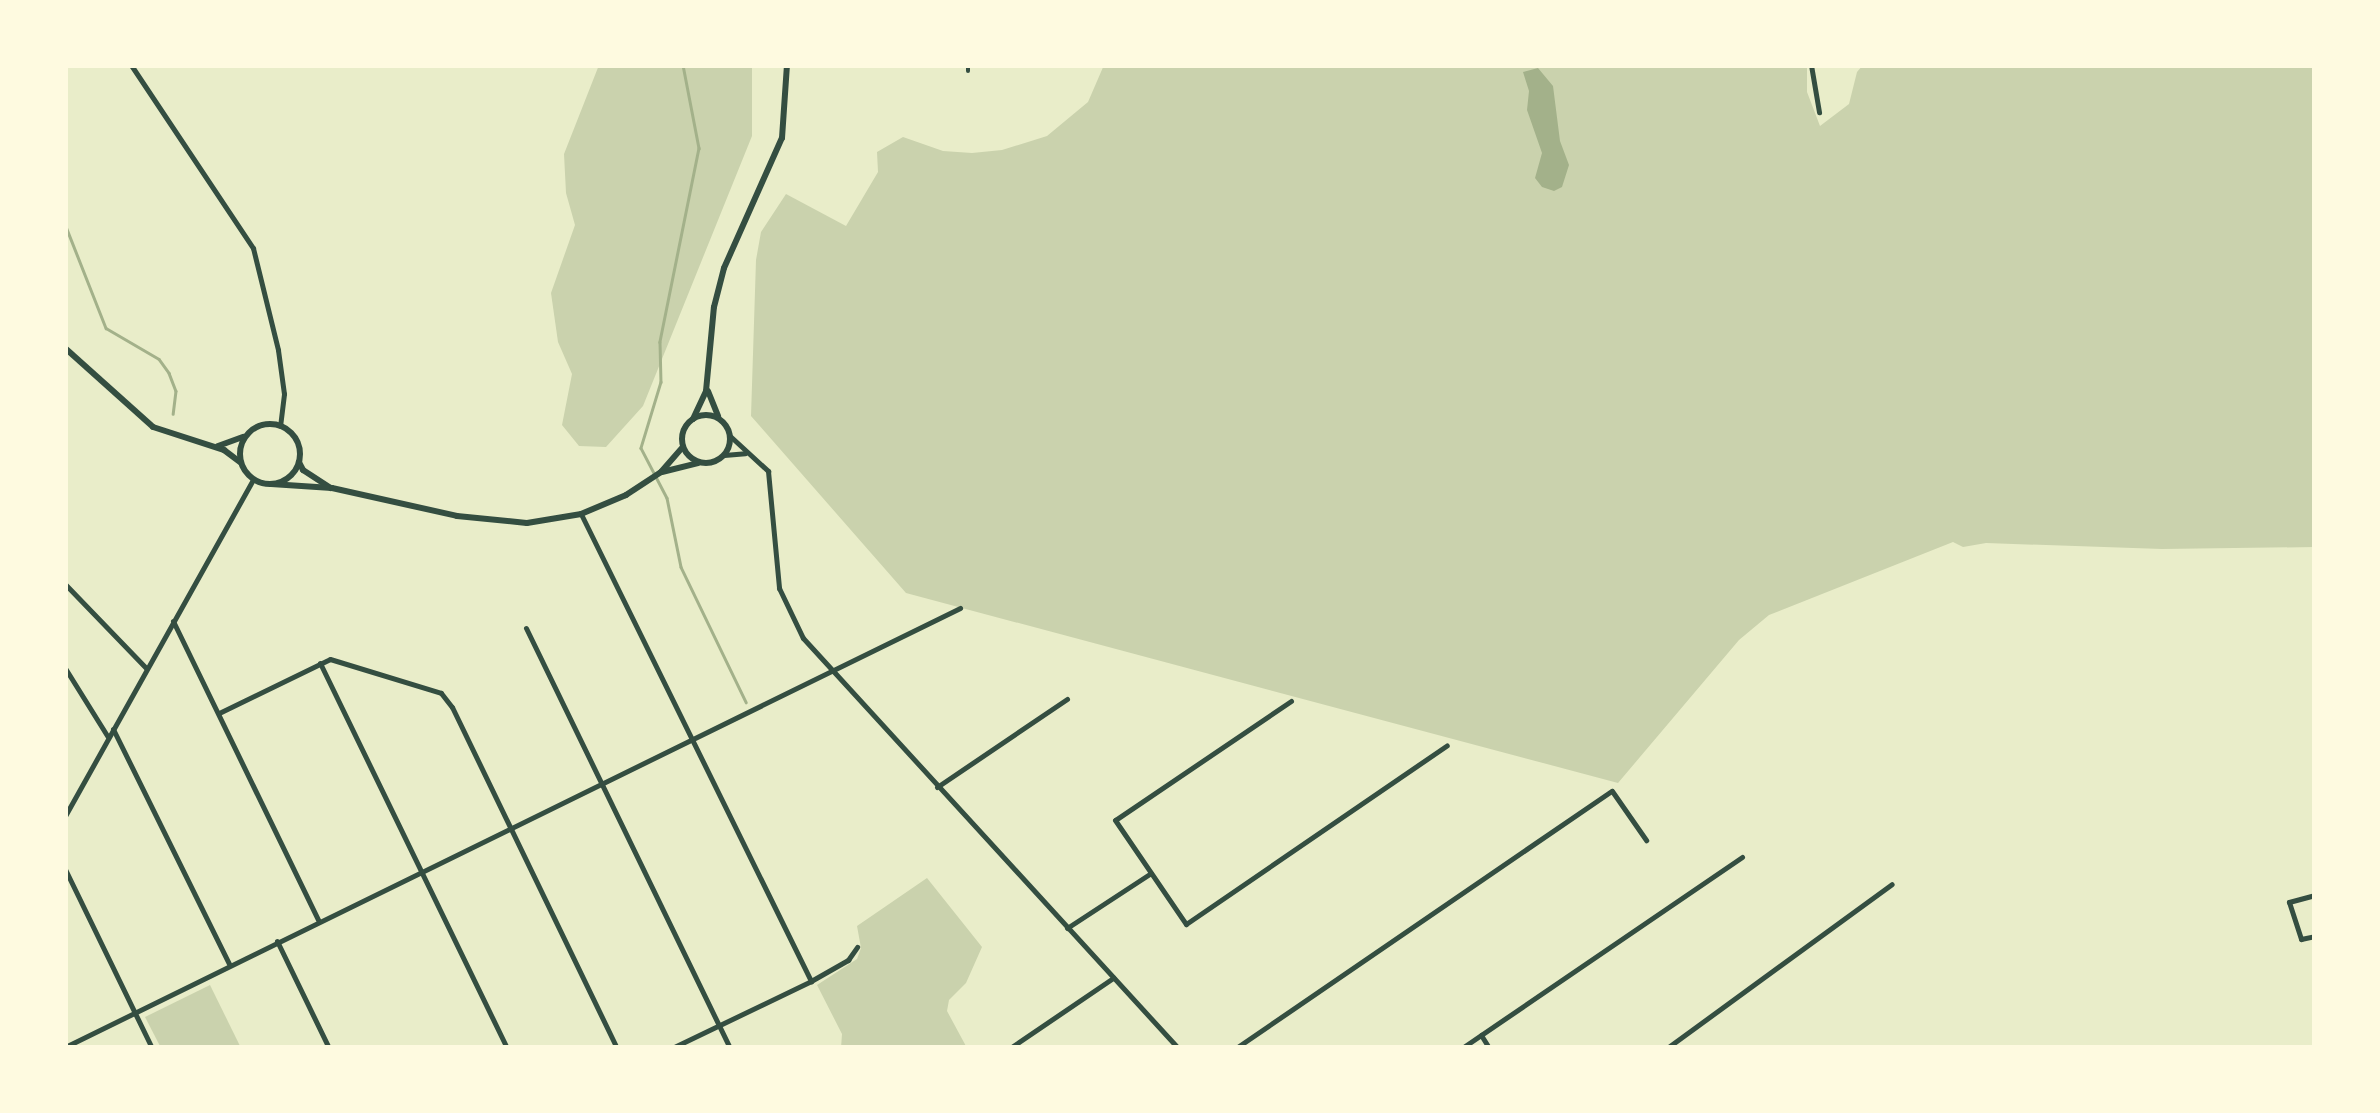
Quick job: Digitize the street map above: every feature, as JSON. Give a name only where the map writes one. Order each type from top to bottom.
[{"type":"street","points":[[132,65],[253,248],[278,350],[284,394],[280,426]]},
{"type":"street","points":[[788,65],[782,138],[724,268],[714,307],[708,382],[710,400],[730,436],[764,464],[770,478],[775,564],[784,602],[802,638],[830,671],[1178,1048]]},
{"type":"street","points":[[1810,65],[1819,112]]},
{"type":"street","points":[[65,348],[137,417],[174,436],[212,446],[241,463],[253,479],[332,488],[486,520],[527,523],[582,514],[661,472],[683,447],[683,432],[708,382]]},
{"type":"street","points":[[692,419],[708,415],[722,422]]},
{"type":"street","points":[[212,446],[232,444],[265,424],[280,426],[294,436],[303,470],[332,488]]},
{"type":"street","points":[[241,463],[246,435]]},
{"type":"street","points":[[724,455],[730,436]]},
{"type":"street","points":[[683,447],[699,463]]},
{"type":"street","points":[[661,472],[713,463],[724,455],[748,454]]},
{"type":"street","points":[[271,484],[289,477],[299,461]]},
{"type":"street","points":[[65,816],[253,479]]},
{"type":"street","points":[[582,514],[811,980]]},
{"type":"street","points":[[65,584],[147,668]]},
{"type":"street","points":[[65,1047],[960,608]]},
{"type":"street","points":[[173,621],[318,921]]},
{"type":"street","points":[[526,628],[730,1048]]},
{"type":"street","points":[[219,714],[320,663],[340,660],[426,685],[445,696],[617,1048]]},
{"type":"street","points":[[320,663],[507,1048]]},
{"type":"street","points":[[65,668],[108,737]]},
{"type":"street","points":[[937,787],[1067,699]]},
{"type":"street","points":[[1291,701],[1115,820],[1186,924],[1447,746]]},
{"type":"street","points":[[113,729],[229,964]]},
{"type":"street","points":[[1236,1048],[1612,791],[1646,840]]},
{"type":"street","points":[[1462,1048],[1742,856]]},
{"type":"street","points":[[65,868],[152,1048]]},
{"type":"street","points":[[1067,928],[1151,874]]},
{"type":"street","points":[[1667,1048],[1892,884]]},
{"type":"street","points":[[2315,895],[2289,902],[2300,940],[2315,936]]},
{"type":"street","points":[[277,941],[330,1048]]},
{"type":"street","points":[[672,1048],[848,960],[856,947]]},
{"type":"street","points":[[1010,1048],[1113,978]]},
{"type":"street","points":[[1480,1035],[1489,1048]]},
{"type":"shaded area","points":[[599,65],[752,65],[752,136],[643,406],[606,447],[579,446],[562,425],[572,374],[558,342],[551,293],[575,225],[566,193],[564,154]]},
{"type":"shaded area","points":[[1104,65],[1807,65],[1807,92],[1820,126],[1849,104],[1857,72],[1863,65],[2315,65],[2315,547],[2162,549],[1986,543],[1963,547],[1953,542],[1769,615],[1739,640],[1618,783],[906,593],[751,416],[756,260],[761,232],[786,194],[846,226],[878,172],[877,152],[903,137],[943,151],[972,153],[1002,150],[1047,136],[1088,102]]},
{"type":"shaded area","points":[[1538,68],[1553,86],[1560,141],[1569,165],[1562,187],[1554,191],[1542,187],[1535,178],[1542,153],[1527,110],[1529,91],[1523,72]]},
{"type":"shaded area","points":[[927,878],[982,947],[966,983],[949,1000],[947,1011],[967,1048],[841,1048],[842,1034],[817,985],[857,959],[861,948],[857,926]]},
{"type":"shaded area","points":[[210,985],[241,1048],[161,1048],[145,1017]]},
{"type":"waterway","points":[[683,65],[699,148],[660,342],[661,382],[641,448],[667,498],[681,567],[746,702]]},
{"type":"waterway","points":[[65,224],[106,328],[159,359],[169,373],[176,391],[173,414]]}]
